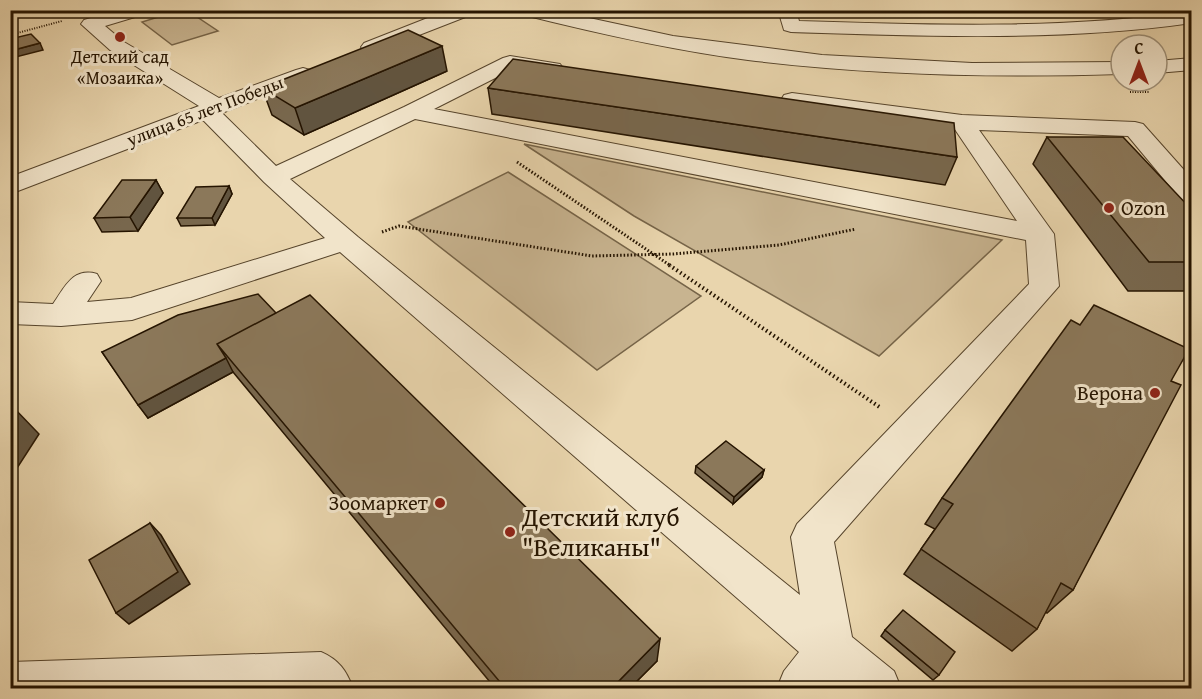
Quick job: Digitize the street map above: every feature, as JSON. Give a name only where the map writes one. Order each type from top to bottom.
[{"type":"street","points":[[82,17],[138,10]]},
{"type":"street","points":[[349,56],[466,10]]},
{"type":"street","points":[[527,10],[645,37],[811,60],[982,71],[1109,68]]},
{"type":"street","points":[[787,10],[791,27],[880,29],[1036,31],[1117,27],[1191,17]]},
{"type":"street","points":[[1154,10],[1171,21]]},
{"type":"street","points":[[82,17],[117,46],[212,109],[273,177],[346,242],[877,688]]},
{"type":"street","points":[[273,177],[412,112],[510,62],[570,70]]},
{"type":"street","name":"улица 65 лет Победы","points":[[10,186],[327,64]]},
{"type":"street","points":[[1169,66],[1191,64]]},
{"type":"street","points":[[772,97],[962,122],[1135,129],[1191,196]]},
{"type":"street","points":[[412,112],[1040,234]]},
{"type":"street","points":[[801,688],[831,649],[812,537],[1044,286],[1040,234],[962,122]]},
{"type":"street","points":[[10,313],[61,315],[132,309],[346,242]]},
{"type":"street","points":[[61,315],[86,281]]},
{"type":"street","points":[[10,686],[321,676],[329,688]]},
{"type":"path","points":[[10,35],[82,17]]},
{"type":"path","points":[[460,122],[913,429]]},
{"type":"path","points":[[346,242],[399,226],[592,256],[779,245],[850,229],[862,229]]},
{"type":"shaded area","points":[[181,10],[188,11],[218,31],[172,45],[142,22]]},
{"type":"shaded area","points":[[524,144],[1002,240],[879,356],[634,216]]},
{"type":"shaded area","points":[[508,172],[701,296],[597,370],[408,222]]},
{"type":"building","points":[[408,30],[442,46],[295,108],[262,88]]},
{"type":"building","points":[[31,34],[40,43],[10,51],[10,39]]},
{"type":"building","points":[[513,59],[954,123],[957,157],[488,88]]},
{"type":"building","points":[[1047,137],[1123,137],[1191,209],[1191,262],[1149,262]]},
{"type":"building","points":[[122,180],[156,180],[130,217],[94,218]]},
{"type":"building","points":[[229,186],[212,218],[177,218],[196,187]]},
{"type":"building","points":[[258,294],[276,313],[217,344],[226,358],[138,405],[102,352],[178,315]]},
{"type":"building","points":[[310,295],[660,639],[612,688],[505,688],[217,344]]},
{"type":"building","points":[[1094,305],[1189,349],[1171,381],[1181,385],[1073,590],[1061,583],[1037,629],[921,549],[953,504],[942,498],[1071,320],[1080,325]]},
{"type":"building","points":[[726,441],[764,470],[734,497],[696,466]]},
{"type":"building","points":[[150,523],[178,572],[116,613],[89,560]]},
{"type":"building","points":[[903,610],[955,652],[939,675],[885,630]]},
{"type":"place","name":"Детский сад «Мозаика»","points":[[120,37]]},
{"type":"place","name":"Ozon","points":[[1109,208]]},
{"type":"place","name":"Верона","points":[[1155,393]]},
{"type":"place","name":"Зоомаркет","points":[[440,503]]},
{"type":"place","name":"Детский клуб \"Великаны\"","points":[[510,532]]}]
